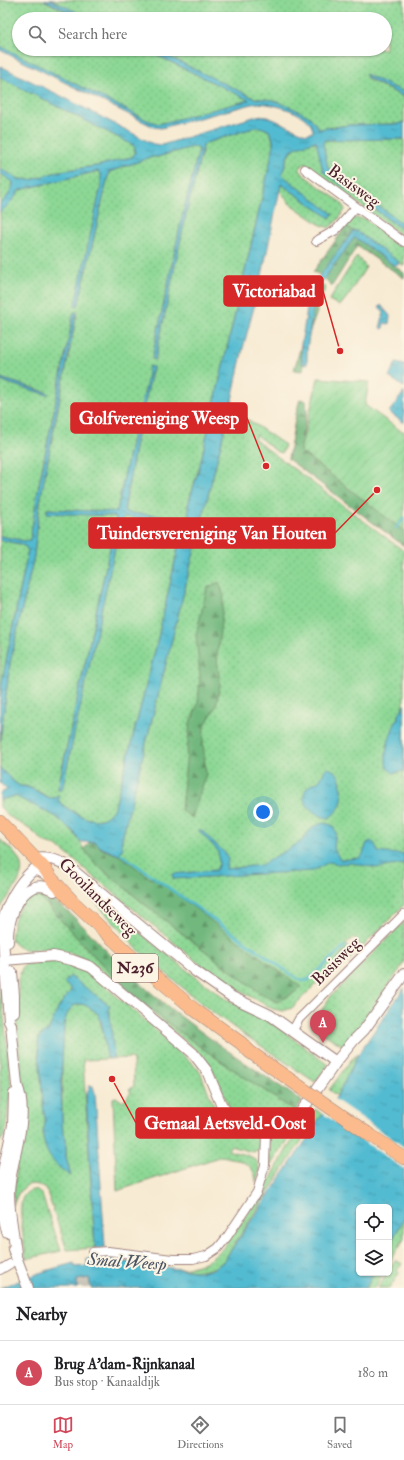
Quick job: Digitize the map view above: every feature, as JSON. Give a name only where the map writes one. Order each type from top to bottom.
[{"type":"main road","name":"Gooilandseweg","points":[[0,822],[54,891],[86,924],[166,995],[214,1031],[239,1047],[250,1052]]},
{"type":"main road","name":"Gooilandseweg","points":[[0,834],[34,864],[45,869],[50,878],[100,928],[195,1010],[241,1043],[250,1052],[404,1158]]},
{"type":"street","name":"Basisweg","points":[[304,169],[404,242]]},
{"type":"street","points":[[316,241],[336,230],[356,206]]},
{"type":"street","points":[[8,960],[2,943],[2,925],[4,915],[17,888],[40,858],[59,861],[68,866],[195,971],[232,997],[270,1015],[336,1062]]},
{"type":"street","points":[[28,1288],[16,1254],[10,1242],[2,1204],[2,1176],[13,1125],[14,1093],[17,1085],[11,1025],[9,1020],[8,935],[9,922],[13,912],[25,893],[38,886],[44,886],[54,891]]},
{"type":"street","name":"Basisweg","points":[[293,1030],[299,1019],[404,914]]},
{"type":"street","points":[[8,960],[53,956],[72,960],[91,967],[193,1053],[207,1071],[225,1110],[236,1123],[249,1129],[266,1132],[278,1129],[290,1123],[300,1113],[336,1062],[364,1030],[404,974]]},
{"type":"street","points":[[93,1252],[108,1251],[172,1259],[193,1259],[206,1256],[218,1248],[257,1192],[265,1165],[266,1132]]},
{"type":"street","points":[[0,1270],[10,1264]]},
{"type":"shaded area","points":[[89,1278],[91,1288],[77,1288],[76,1280]]},
{"type":"green space","points":[[0,0],[43,0],[68,12],[12,12],[12,53],[0,47]]},
{"type":"green space","points":[[45,0],[404,0],[404,92],[366,75],[368,79],[404,97],[404,122],[399,124],[350,125],[319,129],[313,121],[273,100],[254,98],[165,56],[392,56],[392,12],[71,12]]},
{"type":"green space","points":[[18,56],[159,56],[250,100],[158,126]]},
{"type":"green space","points":[[0,77],[133,145],[135,148],[135,153],[132,157],[97,166],[60,171],[31,180],[18,179],[0,168]]},
{"type":"green space","points":[[256,127],[261,127],[268,131],[272,137],[273,150],[200,465],[188,505],[189,516],[184,521],[156,647],[115,806],[106,817],[96,820],[90,819],[64,806],[58,799],[59,796],[51,799],[32,788],[20,786],[0,768],[0,741],[10,663],[34,556],[41,494],[77,313],[74,312],[41,474],[30,540],[25,541],[0,536],[0,381],[48,394],[40,390],[0,378],[0,213],[20,190],[98,171],[102,175],[78,306],[109,172],[151,157],[157,157],[190,147],[196,147],[199,149],[181,222],[152,359],[155,360],[185,219],[203,146],[206,143]],"holes":[[[149,367],[153,367],[137,436],[124,512],[178,520],[125,517],[121,521],[61,790],[58,788],[116,517],[47,509],[117,511]]]},
{"type":"green space","points":[[404,139],[404,225],[329,169],[327,166],[323,143],[325,140]]},
{"type":"green space","points":[[314,142],[318,145],[323,171],[404,231],[404,237],[305,164],[301,166],[300,170],[305,176],[342,203],[345,210],[338,220],[329,228],[319,224],[289,203],[279,189],[281,184],[330,218],[333,215],[282,175],[286,161],[291,152],[299,146]]},
{"type":"green space","points":[[0,173],[13,181],[13,185],[7,197],[0,204]]},
{"type":"green space","points":[[351,219],[365,219],[404,247],[404,266],[356,231],[353,231],[346,226]]},
{"type":"green space","points":[[346,226],[353,231],[321,275],[313,272]]},
{"type":"green space","points":[[354,238],[404,273],[404,278],[357,246],[332,286],[324,278]]},
{"type":"green space","points":[[357,256],[366,267],[340,306],[329,300]]},
{"type":"green space","points":[[311,278],[326,288],[316,304],[317,312],[309,334],[303,371],[294,370],[312,297],[309,288]]},
{"type":"green space","points":[[318,378],[369,382],[365,405],[401,431],[404,431],[404,531],[300,451]]},
{"type":"green space","points":[[300,399],[306,401],[307,412],[300,451],[404,531],[404,546],[288,459]]},
{"type":"green space","points":[[232,400],[237,412],[285,445],[282,453],[276,451],[256,435],[254,439],[404,551],[404,905],[361,948],[354,937],[346,944],[354,955],[346,949],[335,962],[340,970],[316,984],[292,1008],[283,1011],[273,1009],[228,984],[201,965],[57,846],[45,843],[31,830],[10,817],[0,807],[0,800],[15,796],[55,816],[74,832],[84,849],[96,864],[153,911],[260,993],[277,1002],[294,993],[300,987],[118,858]]},
{"type":"green space","points":[[0,540],[20,544],[26,547],[28,551],[9,646],[0,704]]},
{"type":"green space","points":[[219,582],[224,596],[217,657],[220,685],[216,706],[204,727],[203,744],[206,774],[192,818],[181,810],[190,723],[198,704],[200,677],[196,635],[207,588]]},
{"type":"green space","points":[[0,839],[11,849],[19,860],[21,873],[16,886],[0,909]]},
{"type":"green space","points":[[90,842],[95,842],[102,849],[119,855],[150,878],[157,879],[301,987],[294,993],[277,1002],[260,993],[153,911],[96,864],[84,849]]},
{"type":"green space","points":[[57,866],[69,870],[142,934],[193,975],[225,998],[278,1027],[328,1065],[315,1082],[236,1029],[202,1004],[138,950],[78,882]]},
{"type":"green space","points":[[33,893],[37,894],[104,967],[148,1007],[202,1048],[295,1111],[283,1120],[269,1125],[255,1124],[241,1118],[231,1110],[217,1078],[202,1055],[96,966],[66,951],[55,949],[31,950],[21,948],[16,945],[11,940],[14,920],[23,903]]},
{"type":"green space","points":[[37,894],[54,901],[63,907],[122,967],[171,1009],[222,1047],[302,1101],[295,1111],[202,1048],[148,1007],[104,967]]},
{"type":"green space","points":[[404,922],[404,963],[353,1037],[343,1046],[312,1026],[330,997]]},
{"type":"green space","points":[[346,949],[354,955],[340,970],[335,963]]},
{"type":"green space","points":[[45,961],[59,962],[72,965],[94,977],[153,1027],[196,1067],[201,1074],[211,1099],[225,1121],[238,1131],[258,1138],[261,1145],[258,1150],[253,1152],[230,1146],[228,1150],[248,1156],[257,1161],[259,1166],[256,1182],[253,1170],[249,1166],[240,1161],[222,1156],[117,1191],[113,1098],[116,1097],[123,1102],[131,1092],[129,1090],[134,1086],[133,1060],[131,1058],[83,1060],[95,1248],[67,1250],[47,1192],[39,1185],[27,1185],[19,1192],[13,1205],[23,1093],[16,1013],[19,999],[18,980],[22,968],[26,964]],"holes":[[[72,989],[109,1005],[110,1014],[107,1057],[104,1036],[98,1014],[87,1005],[75,1005],[68,1012],[65,1019],[62,1050],[62,1120],[63,1134],[66,1138],[66,1157],[70,1176],[43,1134],[46,1122],[38,1042],[39,1036],[48,1031],[59,1007]]]},
{"type":"green space","points":[[0,978],[11,1084],[6,1128],[4,1136],[0,1142]]},
{"type":"green space","points":[[359,1053],[337,1096],[329,1090],[351,1060]]},
{"type":"green space","points":[[311,1107],[270,1166],[269,1142],[272,1137],[294,1125]]},
{"type":"green space","points":[[315,1109],[323,1115],[304,1137],[223,1262],[217,1266],[201,1271],[176,1269],[188,1268],[201,1264],[211,1259],[223,1248],[270,1180],[288,1147]]},
{"type":"green space","points":[[33,1190],[42,1195],[61,1251],[26,1259],[21,1220],[21,1205],[25,1194]]},
{"type":"green space","points":[[404,1218],[404,1239],[392,1257],[392,1240]]},
{"type":"green space","points":[[395,1260],[402,1264],[397,1270],[399,1273],[390,1288],[378,1288],[385,1276],[392,1276],[392,1265]]},
{"type":"green space","points":[[372,1276],[381,1276],[375,1288],[366,1288]]},
{"type":"water","points":[[44,0],[52,0],[77,12],[69,12]]},
{"type":"water","points":[[0,46],[12,52],[12,56],[0,50]]},
{"type":"water","points":[[12,56],[20,56],[147,120],[159,124],[249,100],[158,56],[167,56],[254,98],[273,100],[295,109],[310,117],[319,129],[350,125],[399,124],[404,122],[404,139],[325,140],[323,143],[328,168],[404,225],[404,231],[323,171],[316,141],[295,148],[289,153],[282,175],[333,214],[330,218],[281,184],[260,285],[243,348],[232,400],[124,831],[121,844],[123,847],[119,855],[102,848],[95,842],[80,842],[74,832],[55,816],[15,796],[0,800],[0,793],[7,790],[0,783],[0,768],[20,786],[25,786],[51,798],[55,798],[57,795],[59,796],[58,799],[62,805],[90,819],[96,820],[106,817],[115,806],[156,647],[184,521],[189,516],[188,505],[200,465],[273,150],[273,141],[269,131],[261,127],[256,127],[206,143],[203,146],[185,219],[155,360],[152,359],[181,222],[199,149],[192,147],[157,157],[151,157],[109,172],[78,306],[75,305],[101,186],[101,175],[98,171],[20,190],[0,213],[0,204],[11,192],[13,182],[0,173],[0,168],[18,179],[31,180],[60,171],[97,166],[132,157],[135,153],[135,148],[133,145],[0,77],[0,66],[153,144],[162,145],[257,116],[268,117],[306,134],[313,132],[311,125],[299,114],[281,107],[263,103],[256,103],[161,128],[154,127]]},
{"type":"water","points":[[365,74],[404,92],[404,97],[368,78]]},
{"type":"water","points":[[353,231],[356,231],[399,262],[398,265],[393,265],[354,238],[316,290],[307,349],[307,364],[302,364],[301,345],[312,286]]},
{"type":"water","points":[[381,305],[390,316],[389,324],[384,323],[383,329],[380,328],[384,312],[379,307]]},
{"type":"water","points":[[74,312],[77,312],[39,507],[34,556],[10,663],[0,741],[0,704],[2,681],[28,551],[26,547],[20,544],[0,540],[0,536],[25,541],[30,540],[38,490]]},
{"type":"water","points":[[396,363],[404,365],[404,387],[389,377]]},
{"type":"water","points":[[149,366],[153,367],[137,436],[124,511],[129,513],[178,517],[178,520],[125,517],[121,521],[62,790],[58,789],[116,517],[47,513],[47,509],[117,511],[133,434],[146,386]]},
{"type":"water","points":[[0,378],[48,393],[48,395],[0,381]]},
{"type":"water","points":[[404,392],[404,423],[389,412]]},
{"type":"water","points":[[404,705],[404,771],[393,773],[388,769],[386,763],[387,746],[393,727]]},
{"type":"water","points":[[326,768],[334,771],[338,776],[342,796],[339,808],[329,818],[313,811],[305,802],[304,796],[305,791],[309,786],[318,782]]},
{"type":"water","points":[[323,823],[332,825],[336,832],[334,848],[340,860],[360,858],[367,843],[371,841],[375,844],[378,852],[404,854],[404,864],[377,868],[351,863],[337,864],[329,862],[313,871],[173,879],[173,874],[216,870],[219,864],[218,851],[199,831],[200,829],[225,853],[228,859],[226,869],[261,865],[302,841],[309,831],[315,826]]},
{"type":"water","points":[[70,976],[109,1005],[114,1056],[110,1059],[107,1057],[103,1028],[98,1014],[85,1005],[80,1004],[72,1007],[67,1015],[64,1026],[61,1083],[63,1134],[66,1138],[66,1157],[71,1176],[60,1168],[48,1154],[44,1142],[43,1132],[45,1120],[38,1042],[40,1036],[48,1031],[59,1007],[72,989],[64,983]]},
{"type":"water","name":"Smal Weesp","points":[[404,988],[404,1218],[392,1240],[392,1204],[356,1204],[356,1276],[372,1276],[366,1288],[91,1288],[89,1278],[77,1280],[77,1288],[0,1288],[45,1271],[74,1263],[75,1267],[87,1266],[87,1259],[98,1258],[201,1272],[213,1269],[223,1262],[317,1122],[337,1096],[359,1053]]},
{"type":"water","points":[[90,1085],[93,1086],[95,1093],[105,1247],[95,1248],[86,1096]]},
{"type":"pier","points":[[333,1098],[404,1147],[404,1169],[322,1113]]},
{"type":"waterway","points":[[396,528],[404,518]]},
{"type":"waterway","points":[[118,852],[298,979],[305,981],[308,980],[345,946]]},
{"type":"waterway","name":"Smal Weesp","points":[[98,1258],[100,1247]]},
{"type":"place","name":"Victoriabad","points":[[340,351]]},
{"type":"place","name":"Golfvereniging Weesp","points":[[266,466]]},
{"type":"place","name":"Tuindersvereniging Van Houten","points":[[377,490]]},
{"type":"place","name":"Brug A'dam-Rijnkanaal","points":[[323,1043]]},
{"type":"place","name":"Gemaal Aetsveld-Oost","points":[[112,1079]]}]
